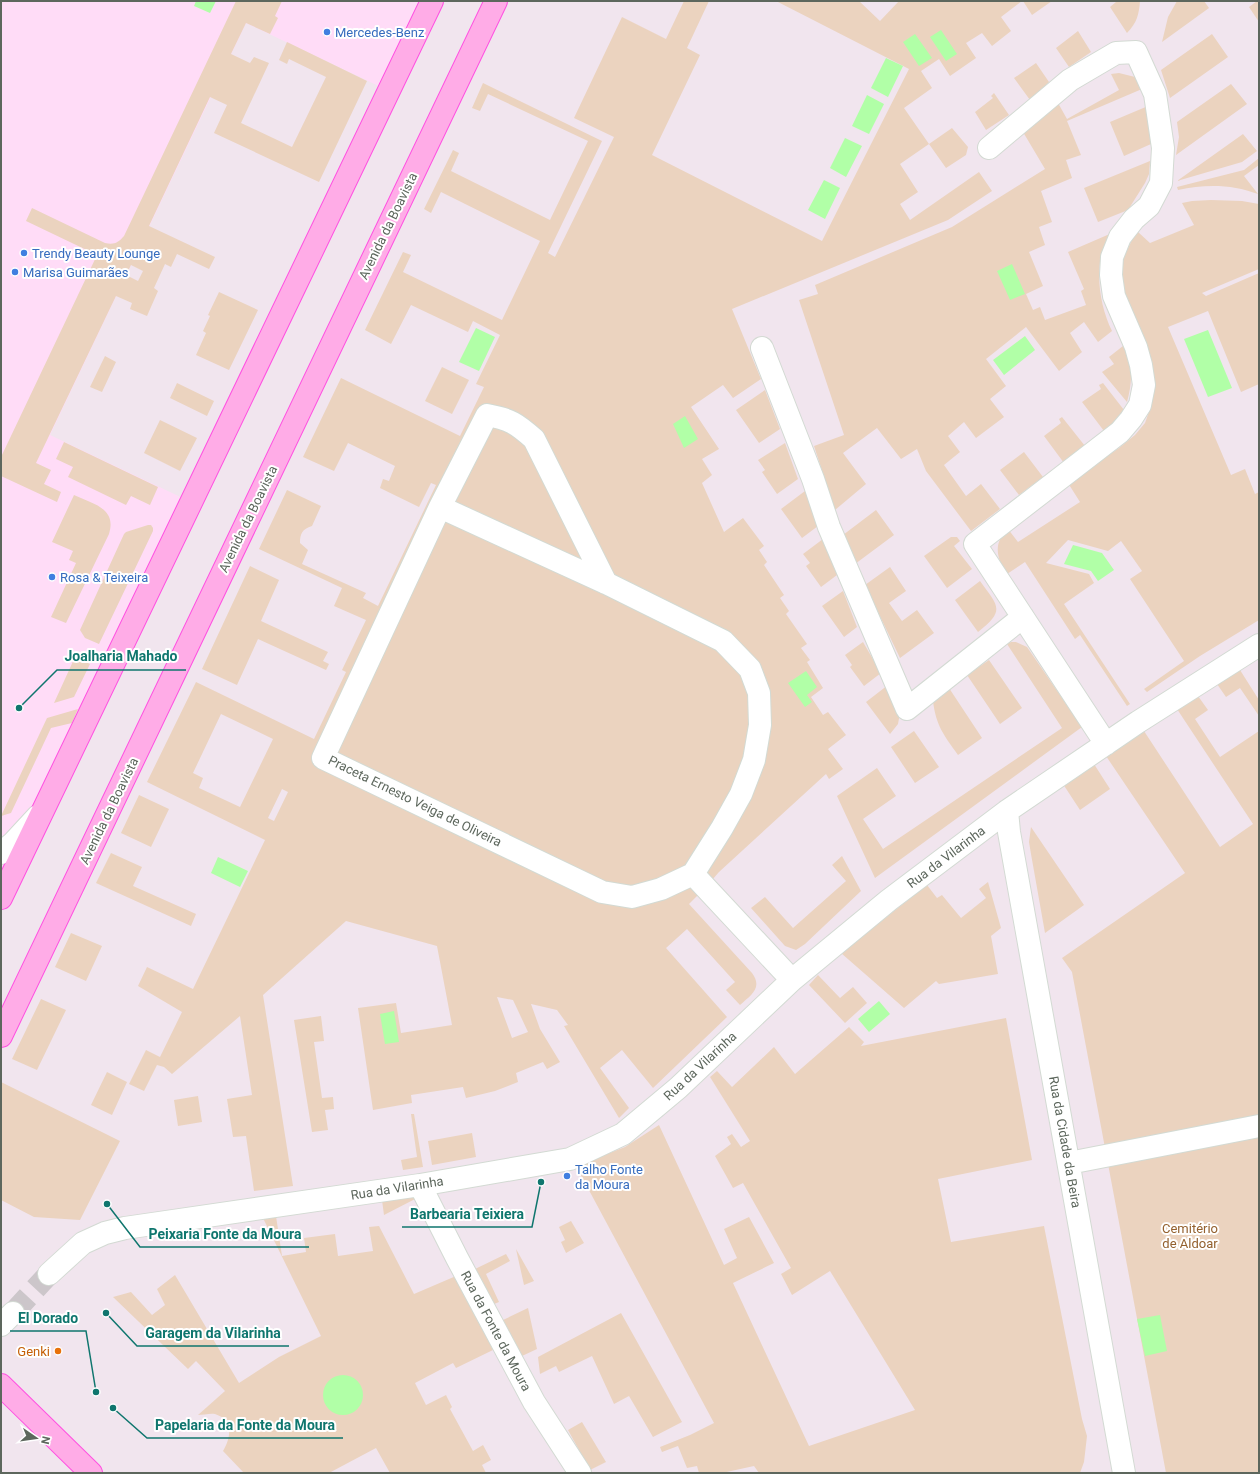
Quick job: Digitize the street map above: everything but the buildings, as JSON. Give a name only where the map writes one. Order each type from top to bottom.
[{"type":"main road","points":[[1,898],[432,1]]},
{"type":"main road","name":"Avenida da Boavista","points":[[1,1036],[496,1]]},
{"type":"main road","points":[[1,1385],[91,1473]]},
{"type":"street","points":[[989,148],[1070,80],[1116,53],[1136,52],[1155,94],[1163,148],[1160,183],[1148,206],[1134,219],[1120,237],[1112,257],[1112,275],[1114,296],[1136,347],[1142,365],[1144,384],[1140,404],[1131,419],[1120,432],[975,544],[1106,744]]},
{"type":"street","points":[[762,348],[813,479],[829,527],[907,709],[1023,617]]},
{"type":"street","name":"Praceta Ernesto Veiga de Oliveira","points":[[606,583],[534,439],[520,426],[504,418],[487,415],[440,507],[323,758],[602,892],[632,897],[661,889],[693,874]]},
{"type":"street","points":[[440,507],[606,583],[723,641],[750,669],[759,693],[760,725],[754,760],[741,794],[722,828],[693,874],[792,980]]},
{"type":"street","name":"Rua da Vilarinha","points":[[49,1274],[83,1242],[105,1233],[125,1228],[420,1185],[570,1159],[623,1134],[678,1088],[792,980],[889,900],[1007,811],[1106,744],[1259,645]]},
{"type":"street","points":[[1,853],[13,843],[44,809]]},
{"type":"street","name":"Rua da Cidade da Beira","points":[[1007,811],[1124,1473]]},
{"type":"street","points":[[1069,1163],[1259,1126]]},
{"type":"street","name":"Rua da Fonte da Moura","points":[[420,1185],[534,1402],[580,1473]]},
{"type":"shaded area","points":[[1,1],[432,1],[389,91],[246,23],[50,435],[191,502],[1,898]]},
{"type":"shaded area","points":[[196,1],[216,1],[210,13],[194,6]]},
{"type":"shaded area","points":[[941,30],[957,54],[946,61],[930,37]]},
{"type":"shaded area","points":[[915,34],[932,58],[919,66],[903,42]]},
{"type":"shaded area","points":[[886,58],[903,66],[888,97],[871,88]]},
{"type":"shaded area","points":[[867,95],[884,104],[869,134],[852,126]]},
{"type":"shaded area","points":[[845,138],[862,146],[846,177],[830,168]]},
{"type":"shaded area","points":[[824,180],[840,188],[825,219],[808,210]]},
{"type":"shaded area","points":[[1012,264],[1025,294],[1010,300],[997,271]]},
{"type":"shaded area","points":[[476,328],[495,337],[479,371],[459,362]]},
{"type":"shaded area","points":[[1208,330],[1232,388],[1208,397],[1184,339]]},
{"type":"shaded area","points":[[1025,336],[1035,350],[1004,375],[993,360]]},
{"type":"shaded area","points":[[685,416],[698,439],[684,448],[673,424]]},
{"type":"shaded area","points":[[1073,545],[1102,553],[1114,570],[1098,581],[1091,571],[1064,564]]},
{"type":"shaded area","points":[[806,671],[817,687],[807,695],[812,702],[805,707],[788,683]]},
{"type":"shaded area","points":[[218,857],[248,871],[240,887],[211,873]]},
{"type":"shaded area","points":[[879,1001],[890,1014],[869,1032],[858,1019]]},
{"type":"shaded area","points":[[394,1011],[399,1042],[385,1044],[380,1014]]},
{"type":"shaded area","points":[[1160,1315],[1167,1351],[1145,1356],[1137,1319]]},
{"type":"shaded area","points":[[347,1375],[354,1378],[360,1384],[363,1395],[362,1403],[354,1412],[347,1415],[339,1415],[332,1412],[324,1403],[323,1391],[326,1384],[335,1376]]},
{"type":"green space","points":[[236,1],[282,1],[275,16],[278,18],[270,34],[246,23],[231,54],[250,63],[254,57],[269,63],[241,123],[292,147],[326,77],[289,59],[287,64],[279,60],[287,42],[367,81],[319,182],[214,133],[227,105],[210,97],[149,226],[215,257],[209,269],[177,254],[171,267],[165,264],[154,288],[158,291],[147,316],[130,309],[132,303],[116,296],[36,463],[51,470],[44,484],[61,492],[57,502],[1,476],[1,457],[97,255],[26,221],[32,208],[105,243],[116,243],[124,236]],"holes":[[[131,265],[143,271],[138,281],[126,275]]]},
{"type":"green space","points":[[684,1],[709,1],[687,48],[700,55],[652,155],[822,241],[909,69],[776,1],[859,1],[880,21],[899,1],[1022,1],[1001,17],[1011,31],[992,46],[982,33],[966,43],[976,58],[950,76],[939,59],[921,71],[932,88],[904,108],[929,144],[900,164],[918,192],[900,204],[910,220],[979,172],[992,191],[948,220],[732,309],[761,379],[733,398],[723,385],[691,407],[719,449],[702,459],[712,475],[702,483],[724,532],[743,518],[764,546],[759,550],[767,562],[764,565],[784,595],[780,598],[789,611],[786,614],[807,644],[801,648],[810,660],[807,662],[823,688],[811,697],[823,715],[828,712],[846,735],[828,749],[843,769],[829,779],[826,774],[719,872],[689,904],[752,973],[755,978],[756,987],[752,994],[740,1005],[726,990],[735,982],[687,929],[666,948],[727,1017],[653,1088],[622,1050],[600,1068],[629,1108],[619,1118],[564,1026],[568,1025],[557,1010],[531,1004],[540,1029],[560,1062],[547,1069],[543,1062],[516,1073],[518,1082],[495,1091],[466,1098],[463,1087],[411,1095],[412,1103],[373,1110],[358,1008],[396,1003],[401,1033],[452,1025],[437,946],[346,921],[263,995],[293,1186],[254,1191],[246,1136],[233,1137],[227,1099],[252,1095],[240,1016],[172,1074],[164,1067],[157,1065],[144,1091],[129,1084],[146,1050],[160,1057],[182,1012],[138,986],[147,967],[193,989],[265,840],[147,782],[196,682],[314,739],[346,672],[342,670],[366,620],[334,606],[342,588],[259,549],[287,490],[321,506],[312,526],[304,530],[300,537],[300,543],[308,550],[302,564],[366,593],[363,598],[378,606],[436,485],[431,483],[419,507],[380,488],[383,479],[389,481],[395,466],[348,443],[334,471],[303,457],[341,378],[460,436],[484,387],[476,384],[500,335],[473,321],[468,332],[411,305],[391,344],[365,330],[403,252],[411,255],[403,272],[502,320],[540,241],[441,192],[431,213],[424,209],[453,150],[459,153],[451,171],[550,220],[588,141],[488,94],[480,111],[472,108],[483,83],[602,141],[548,253],[555,257],[614,137],[574,118],[622,17],[666,39]],"holes":[[[221,714],[273,739],[240,807],[199,788],[203,778],[193,773]],[[282,789],[288,792],[274,821],[268,818]],[[497,997],[513,1000],[528,1032],[512,1038]]]},
{"type":"green space","points":[[1023,1],[1052,1],[1032,15]]},
{"type":"green space","points":[[1115,1],[1140,1],[1137,18],[1127,33],[1110,7],[1116,2]]},
{"type":"green space","points":[[1177,1],[1204,1],[1209,8],[1162,42],[1168,17]]},
{"type":"green space","points":[[1259,1],[1259,22],[1249,7]]},
{"type":"green space","points":[[1078,31],[1091,52],[1069,67],[1056,48]]},
{"type":"green space","points":[[1212,34],[1228,57],[1170,98],[1161,70]]},
{"type":"green space","points":[[1036,63],[1049,82],[1030,100],[1014,78]]},
{"type":"green space","points":[[1119,73],[1135,77],[1142,89],[1067,121],[1081,155],[1066,160],[1072,178],[1041,191],[1052,222],[1039,227],[1045,245],[1029,252],[1043,286],[1026,294],[1033,310],[1040,307],[1045,320],[1086,305],[1081,291],[1084,289],[1068,252],[1112,233],[1104,247],[1102,254],[1099,279],[1105,315],[1112,331],[1098,342],[1084,322],[1070,333],[1082,352],[1059,371],[1026,327],[986,359],[1006,386],[990,399],[1004,417],[976,438],[964,422],[948,436],[960,452],[944,465],[966,496],[981,484],[1000,509],[971,531],[926,471],[917,449],[901,459],[877,428],[843,453],[866,484],[835,510],[814,446],[844,435],[799,300],[818,294],[815,285],[952,227],[1045,169],[1023,132],[1058,103],[1067,119],[1119,90],[1111,74]]},
{"type":"green space","points":[[1231,84],[1247,104],[1176,155],[1179,137],[1177,122]]},
{"type":"green space","points":[[994,93],[1009,115],[986,130],[975,112],[993,98],[991,96]]},
{"type":"green space","points":[[1148,106],[1151,144],[1124,156],[1110,122]]},
{"type":"green space","points":[[952,128],[968,147],[966,155],[946,168],[929,144]]},
{"type":"green space","points":[[1243,134],[1257,151],[1242,162],[1177,181]]},
{"type":"green space","points":[[1259,158],[1259,165],[1244,176],[1258,194],[1238,188],[1218,186],[1178,190],[1177,187],[1244,170]]},
{"type":"green space","points":[[1150,161],[1149,174],[1145,183],[1128,210],[1098,222],[1084,188]]},
{"type":"green space","points":[[1211,200],[1242,201],[1259,204],[1259,269],[1202,293],[1206,296],[1259,273],[1259,384],[1241,392],[1208,311],[1168,327],[1231,475],[1245,469],[1255,494],[1259,492],[1259,620],[1200,656],[1147,692],[1144,689],[1184,661],[1130,579],[1142,571],[1121,541],[1108,551],[1068,540],[1046,563],[1089,574],[1094,583],[1064,604],[1130,704],[1127,706],[1080,635],[1075,639],[1025,562],[1007,574],[1000,562],[998,545],[1003,534],[1008,529],[1018,542],[1080,502],[1068,483],[1119,448],[1135,435],[1145,423],[1154,392],[1154,377],[1151,363],[1124,296],[1121,277],[1124,256],[1138,232],[1150,243],[1194,225],[1182,203]]},
{"type":"green space","points":[[219,292],[258,310],[229,370],[196,355],[206,333],[203,331],[210,316],[208,315]]},
{"type":"green space","points":[[1123,346],[1129,359],[1131,374],[1127,402],[1102,372],[1114,364],[1109,357]]},
{"type":"green space","points":[[105,356],[116,362],[102,392],[90,387]]},
{"type":"green space","points":[[442,367],[469,380],[452,414],[425,401]]},
{"type":"green space","points":[[177,383],[214,401],[207,416],[170,398]]},
{"type":"green space","points":[[1103,383],[1124,410],[1119,418],[1104,431],[1082,402],[1101,389],[1099,385]]},
{"type":"green space","points":[[765,390],[780,429],[759,443],[736,410]]},
{"type":"green space","points":[[1062,417],[1085,446],[1064,463],[1044,436],[1061,423],[1059,419]]},
{"type":"green space","points":[[160,420],[197,438],[180,471],[144,453]]},
{"type":"green space","points":[[64,442],[158,487],[150,505],[131,496],[126,505],[68,477],[73,467],[56,459]]},
{"type":"green space","points":[[785,443],[798,479],[777,494],[762,472],[765,470],[758,460]]},
{"type":"green space","points":[[1024,452],[1043,477],[1019,495],[1000,470]]},
{"type":"green space","points":[[805,491],[818,526],[802,538],[781,509]]},
{"type":"green space","points":[[74,495],[102,508],[110,518],[111,525],[109,534],[66,623],[51,617],[76,563],[69,560],[73,551],[52,542]]},
{"type":"green space","points":[[876,510],[894,535],[855,564],[843,535]]},
{"type":"green space","points":[[151,525],[153,531],[99,644],[85,638],[80,630],[124,534]]},
{"type":"green space","points":[[951,537],[957,537],[960,541],[954,546],[972,569],[947,588],[924,556]]},
{"type":"green space","points":[[823,539],[837,575],[821,587],[806,566],[810,563],[803,554]]},
{"type":"green space","points":[[250,566],[279,580],[261,621],[328,652],[323,661],[329,664],[326,670],[258,639],[237,685],[202,669]]},
{"type":"green space","points":[[890,567],[906,591],[889,603],[902,621],[917,610],[934,633],[900,658],[865,585]]},
{"type":"green space","points":[[980,581],[995,602],[996,613],[987,625],[978,632],[955,600]]},
{"type":"green space","points":[[843,591],[857,627],[844,637],[822,606]]},
{"type":"green space","points":[[863,642],[881,673],[864,686],[850,667],[852,665],[845,655]]},
{"type":"green space","points":[[1016,642],[1027,647],[1082,727],[875,878],[837,796],[877,768],[896,796],[863,819],[883,849],[1062,728],[1007,644]]},
{"type":"green space","points":[[75,657],[90,664],[74,697],[54,703]]},
{"type":"green space","points":[[989,660],[1022,708],[1000,724],[967,675]]},
{"type":"green space","points":[[1240,670],[1259,700],[1259,716],[1240,688],[1226,697],[1217,684]]},
{"type":"green space","points":[[888,685],[900,713],[898,724],[890,734],[866,702]]},
{"type":"green space","points":[[949,688],[982,738],[958,755],[945,736],[934,710],[933,701]]},
{"type":"green space","name":"Cemitério de Aldoar","points":[[1198,696],[1208,710],[1195,719],[1220,757],[1259,731],[1259,1473],[1166,1473],[1072,972],[1062,958],[1185,873],[1106,756],[1144,731],[1220,847],[1253,824],[1177,709]]},
{"type":"green space","points":[[78,709],[72,723],[51,728],[11,813],[1,816],[47,718]]},
{"type":"green space","points":[[914,731],[939,767],[915,783],[891,747]]},
{"type":"green space","points":[[1094,764],[1110,789],[1080,810],[1063,784]]},
{"type":"green space","points":[[139,795],[169,809],[151,847],[121,833]]},
{"type":"green space","points":[[1031,827],[1084,905],[1045,933],[1029,842]]},
{"type":"green space","points":[[111,853],[142,867],[133,886],[196,914],[191,926],[96,883]]},
{"type":"green space","points":[[842,856],[861,891],[805,944],[796,950],[785,946],[751,908],[765,897],[793,928],[846,881],[832,865]]},
{"type":"green space","points":[[988,882],[1001,928],[991,936],[998,974],[939,984],[936,981],[904,1008],[841,953],[927,885],[937,898],[942,895],[961,918],[986,898],[979,889]]},
{"type":"green space","points":[[71,933],[102,946],[86,981],[55,967]]},
{"type":"green space","points":[[818,975],[840,998],[853,987],[867,1003],[845,1023],[809,985]]},
{"type":"green space","points":[[41,999],[66,1010],[37,1070],[12,1059]]},
{"type":"green space","points":[[321,1016],[324,1041],[314,1042],[322,1098],[333,1097],[334,1109],[325,1110],[328,1130],[312,1132],[294,1020]]},
{"type":"green space","points":[[1006,1018],[1032,1160],[938,1179],[951,1242],[1044,1226],[1082,1419],[1087,1436],[1084,1462],[1080,1473],[759,1473],[754,1466],[722,1473],[699,1473],[697,1466],[687,1468],[678,1446],[662,1452],[660,1447],[690,1435],[714,1423],[576,1166],[625,1147],[659,1125],[724,1265],[737,1258],[724,1229],[749,1217],[774,1263],[733,1283],[809,1446],[915,1410],[830,1271],[792,1295],[781,1274],[791,1268],[743,1183],[733,1188],[715,1156],[731,1144],[727,1137],[732,1134],[741,1147],[750,1141],[710,1077],[717,1071],[732,1087],[774,1047],[795,1074],[849,1027],[864,1042],[861,1046]]},
{"type":"green space","points":[[107,1072],[127,1082],[112,1115],[91,1105]]},
{"type":"green space","points":[[1,1082],[120,1141],[80,1220],[34,1217],[1,1200]]},
{"type":"green space","points":[[198,1096],[202,1122],[178,1126],[174,1100]]},
{"type":"green space","points":[[411,1114],[414,1114],[423,1167],[403,1170],[401,1160],[417,1157]]},
{"type":"green space","points":[[472,1133],[476,1157],[432,1165],[428,1141]]},
{"type":"green space","points":[[412,1195],[417,1198],[384,1215],[382,1200]]},
{"type":"green space","points":[[262,1216],[276,1216],[282,1256],[306,1252],[304,1238],[335,1234],[338,1256],[373,1251],[369,1227],[379,1226],[414,1294],[456,1276],[493,1350],[456,1368],[453,1363],[415,1383],[426,1405],[446,1395],[452,1407],[450,1409],[473,1451],[483,1445],[491,1460],[482,1465],[486,1473],[390,1473],[376,1448],[329,1473],[244,1473],[223,1451],[229,1435],[228,1425],[225,1420],[215,1414],[198,1415],[225,1391],[196,1361],[188,1369],[113,1297],[131,1292],[152,1315],[165,1305],[157,1289],[175,1275],[239,1383],[279,1357],[321,1336]]},
{"type":"green space","points":[[571,1221],[584,1243],[566,1253],[561,1242],[565,1240],[559,1227]]},
{"type":"green space","points":[[516,1249],[534,1281],[524,1285]]},
{"type":"green space","points":[[506,1254],[510,1261],[486,1274],[499,1302],[494,1304],[475,1269]]},
{"type":"green space","points":[[528,1308],[537,1349],[522,1356],[503,1320]]},
{"type":"green space","points":[[621,1313],[682,1422],[653,1437],[629,1396],[614,1404],[592,1356],[559,1372],[556,1366],[540,1374],[538,1357]]},
{"type":"green space","points":[[582,1422],[606,1462],[590,1470],[568,1430]]},
{"type":"tunnel","points":[[13,1313],[49,1274]]},
{"type":"place","name":"Mercedes-Benz","points":[[327,32]]},
{"type":"place","name":"Trendy Beauty Lounge","points":[[24,253]]},
{"type":"place","name":"Marisa Guimarães","points":[[15,272]]},
{"type":"place","name":"Rosa & Teixeira","points":[[52,577]]},
{"type":"place","name":"Joalharia Mahado","points":[[19,708]]},
{"type":"place","name":"Talho Fonte da Moura","points":[[567,1176]]},
{"type":"place","name":"Barbearia Teixiera","points":[[541,1182]]},
{"type":"place","name":"Peixaria Fonte da Moura","points":[[107,1204]]},
{"type":"place","name":"Garagem da Vilarinha","points":[[106,1313]]},
{"type":"place","name":"Genki","points":[[58,1351]]},
{"type":"place","name":"El Dorado","points":[[96,1392]]},
{"type":"place","name":"Papelaria da Fonte da Moura","points":[[113,1408]]}]
